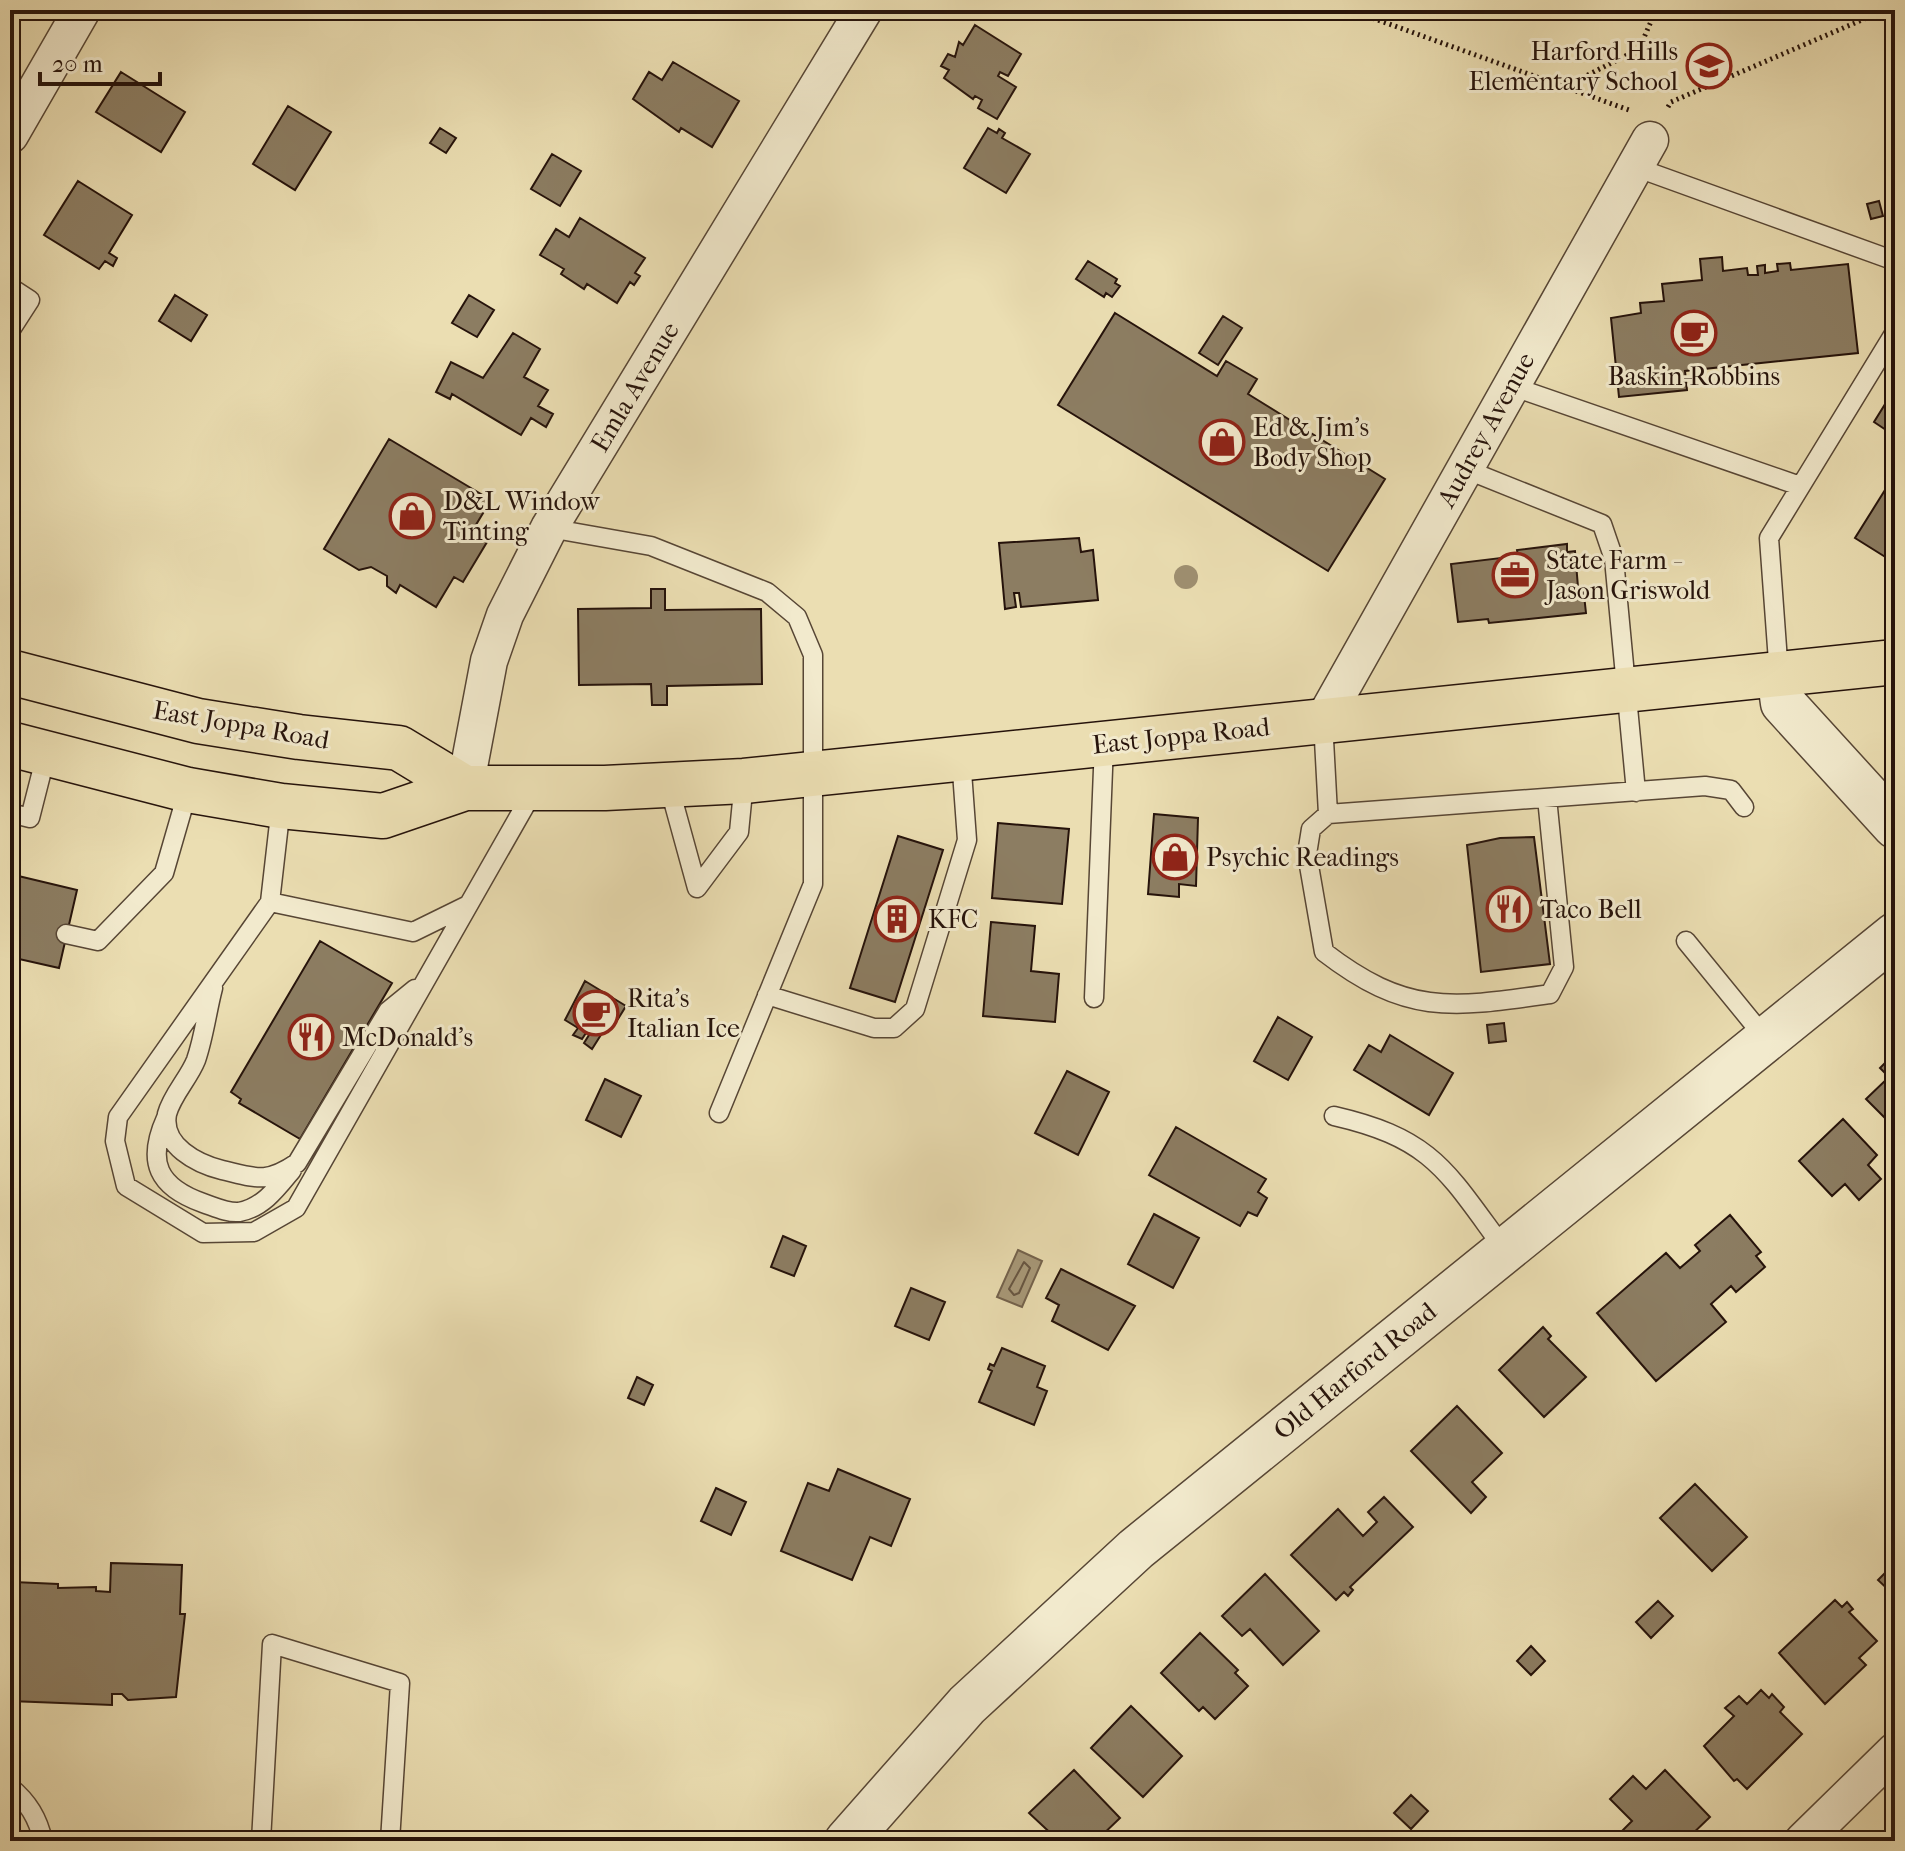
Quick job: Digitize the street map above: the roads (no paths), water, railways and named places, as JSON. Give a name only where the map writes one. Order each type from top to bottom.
[{"type":"main road","name":"East Joppa Road","points":[[28,750],[188,790],[281,806],[383,816],[465,788],[669,786],[744,781],[1895,662]]},
{"type":"main road","name":"East Joppa Road","points":[[10,672],[198,721],[299,737],[399,748],[465,788]]},
{"type":"street","points":[[10,135],[82,10]]},
{"type":"street","name":"Emla Avenue","points":[[465,788],[489,661],[505,615],[549,528],[864,10]]},
{"type":"street","name":"Audrey Avenue","points":[[1323,721],[1648,142]]},
{"type":"street","points":[[1779,675],[1783,703],[1895,826]]},
{"type":"street","name":"Old Harford Road","points":[[847,1841],[967,1705],[1092,1588],[1895,935]]},
{"type":"street","points":[[1803,1841],[1895,1751]]},
{"type":"lane","points":[[1648,142],[1895,261]]},
{"type":"lane","points":[[10,287],[30,300],[10,331]]},
{"type":"lane","points":[[1779,675],[1769,538],[1895,332]]},
{"type":"lane","points":[[1511,386],[1800,486]]},
{"type":"lane","points":[[1465,469],[1602,524],[1614,559],[1636,792]]},
{"type":"lane","points":[[549,528],[651,546],[767,592],[797,617],[813,655],[813,884],[719,1113]]},
{"type":"lane","points":[[1323,721],[1328,814]]},
{"type":"lane","points":[[1094,998],[1104,744]]},
{"type":"lane","points":[[10,813],[30,818],[28,750]]},
{"type":"lane","points":[[767,995],[874,1028],[894,1028],[915,1009],[967,840],[961,758]]},
{"type":"lane","points":[[669,786],[697,888],[739,832],[744,781]]},
{"type":"lane","points":[[1547,798],[1564,967],[1550,994],[1476,1003],[1406,1000],[1356,976],[1324,952],[1307,854],[1311,829],[1328,814],[1705,786],[1731,790],[1744,807]]},
{"type":"lane","points":[[281,806],[270,902],[118,1117],[115,1141],[126,1186],[203,1233],[254,1232],[296,1208],[534,789]]},
{"type":"lane","points":[[66,934],[98,941],[164,873],[188,790]]},
{"type":"lane","points":[[270,902],[413,932],[466,906]]},
{"type":"lane","points":[[1686,941],[1766,1039]]},
{"type":"lane","points":[[216,977],[195,1060],[167,1115],[155,1151],[158,1170],[166,1182],[189,1198],[220,1210],[239,1212],[258,1204],[274,1192],[297,1163],[388,1011],[423,982]]},
{"type":"lane","points":[[167,1115],[170,1137],[183,1153],[212,1167],[256,1179],[279,1176],[297,1163]]},
{"type":"lane","points":[[1334,1116],[1377,1126],[1409,1140],[1431,1156],[1505,1250]]},
{"type":"lane","points":[[261,1841],[272,1644],[400,1683],[390,1841]]},
{"type":"lane","points":[[10,1787],[25,1800],[40,1824],[43,1841]]},
{"type":"water","points":[[1018,1250],[1042,1261],[1022,1307],[997,1297]]},
{"type":"place","name":"Harford Hills Elementary School","points":[[1709,66]]},
{"type":"place","name":"Baskin-Robbins","points":[[1694,333]]},
{"type":"place","name":"Ed & Jim’s Body Shop","points":[[1222,442]]},
{"type":"place","name":"D&L Window Tinting","points":[[412,516]]},
{"type":"place","name":"State Farm - Jason Griswold","points":[[1515,575]]},
{"type":"place","name":"Psychic Readings","points":[[1175,857]]},
{"type":"place","name":"Taco Bell","points":[[1509,909]]},
{"type":"place","name":"KFC","points":[[897,919]]},
{"type":"place","name":"Rita's Italian Ice","points":[[596,1013]]},
{"type":"place","name":"McDonald's","points":[[311,1037]]}]
